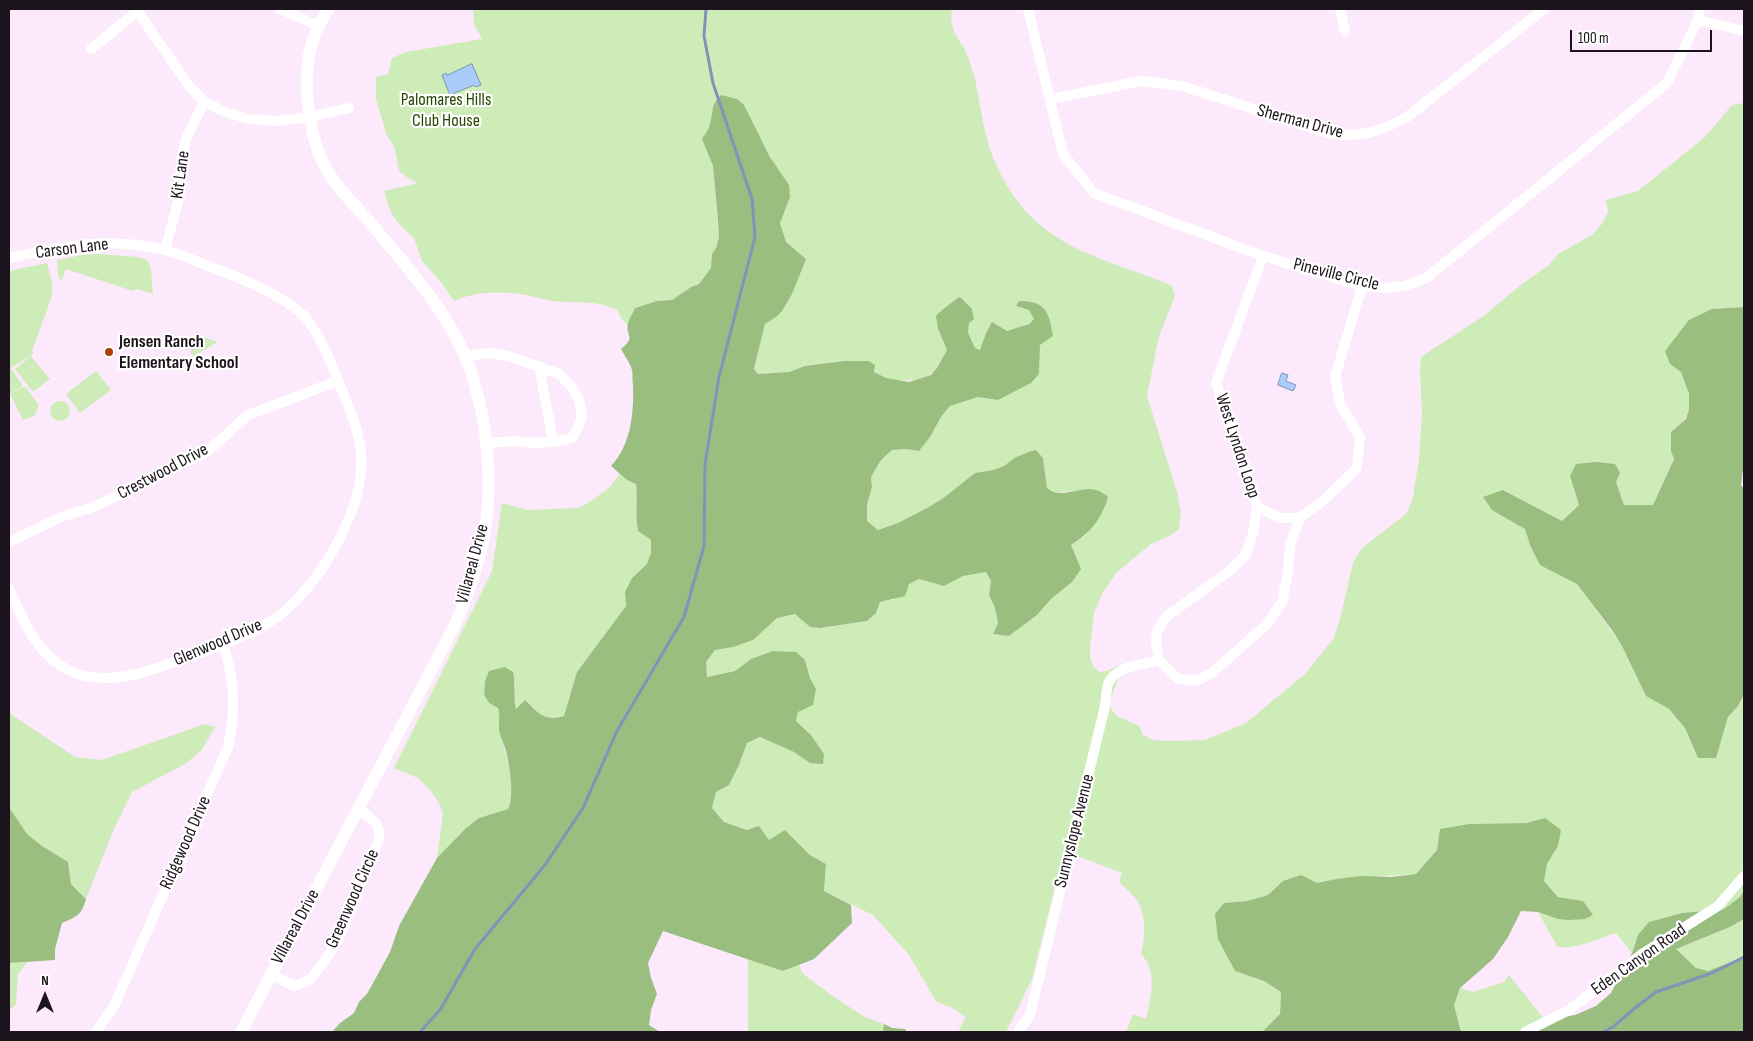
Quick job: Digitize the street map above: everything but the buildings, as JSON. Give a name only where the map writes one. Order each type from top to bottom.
[{"type":"street","points":[[280,9],[318,26]]},
{"type":"street","name":"Villareal Drive","points":[[241,1032],[455,625],[471,585],[482,546],[488,508],[486,443],[479,402],[464,356],[441,313],[424,289],[336,183],[324,164],[315,140],[310,117],[306,76],[310,51],[318,26],[328,9]]},
{"type":"street","name":"Pineville Circle","points":[[1028,9],[1063,154],[1094,193],[1262,256],[1362,286],[1386,288],[1404,286],[1425,279],[1667,82],[1698,20],[1700,9]]},
{"type":"street","points":[[1340,9],[1345,31]]},
{"type":"street","name":"Sherman Drive","points":[[1050,99],[1142,81],[1182,86],[1328,134],[1345,136],[1364,135],[1381,130],[1406,118],[1544,9]]},
{"type":"street","points":[[91,50],[137,10],[177,70],[204,102],[225,112],[249,119],[278,121],[310,117],[349,108]]},
{"type":"street","points":[[1698,20],[1744,31]]},
{"type":"street","name":"Kit Lane","points":[[165,250],[178,202],[182,155],[186,139],[204,102]]},
{"type":"street","name":"Carson Lane","points":[[9,258],[64,246],[95,242],[165,250]]},
{"type":"street","name":"Glenwood Drive","points":[[9,589],[27,627],[40,647],[70,671],[93,678],[114,679],[145,673],[223,645],[280,615],[312,583],[350,517],[359,483],[361,453],[355,420],[326,350],[303,314],[263,288],[165,250]]},
{"type":"street","name":"West Lyndon Loop","points":[[1159,660],[1156,643],[1157,630],[1166,617],[1229,571],[1245,556],[1253,533],[1257,507],[1216,383],[1262,256]]},
{"type":"street","points":[[1159,660],[1178,679],[1197,681],[1213,672],[1266,625],[1282,602],[1288,572],[1290,546],[1300,518],[1325,499],[1357,468],[1360,437],[1341,406],[1334,377],[1362,286]]},
{"type":"street","points":[[464,356],[490,353],[540,366],[559,374],[572,387],[578,400],[582,416],[572,438],[553,442],[534,443],[516,441],[486,443]]},
{"type":"street","points":[[540,366],[553,442]]},
{"type":"street","name":"Crestwood Drive","points":[[9,542],[61,517],[96,506],[207,452],[248,415],[338,381]]},
{"type":"street","points":[[1257,507],[1280,518],[1300,518]]},
{"type":"street","name":"Ridgewood Drive","points":[[96,1032],[115,1004],[228,747],[233,727],[235,698],[223,645]]},
{"type":"street","name":"Sunnyslope Avenue","points":[[1018,1032],[1030,1015],[1103,716],[1108,683],[1120,670],[1159,660]]},
{"type":"street","name":"Greenwood Circle","points":[[271,975],[294,986],[310,980],[339,938],[379,839],[378,824],[359,809]]},
{"type":"street","name":"Eden Canyon Road","points":[[1525,1032],[1569,1010],[1642,954],[1718,906],[1744,876]]},
{"type":"green space","name":"Palomares Hills Club House","points":[[473,9],[952,9],[952,27],[966,53],[975,79],[990,150],[1009,188],[1025,210],[1044,228],[1064,242],[1111,263],[1166,283],[1172,286],[1175,296],[1159,336],[1147,396],[1177,492],[1181,515],[1179,529],[1171,535],[1151,544],[1116,573],[1102,594],[1094,613],[1090,647],[1090,657],[1093,666],[1099,672],[1121,665],[1119,677],[1110,700],[1111,709],[1117,716],[1139,726],[1143,735],[1153,740],[1205,740],[1246,723],[1305,674],[1334,638],[1353,563],[1361,549],[1407,513],[1413,497],[1419,460],[1422,413],[1421,357],[1485,315],[1522,284],[1549,265],[1558,254],[1592,235],[1601,225],[1608,212],[1606,200],[1638,191],[1705,137],[1732,105],[1744,103],[1744,307],[1712,309],[1670,364],[1681,372],[1689,394],[1689,409],[1685,419],[1671,432],[1671,451],[1674,458],[1653,505],[1624,505],[1616,482],[1573,488],[1579,505],[1562,521],[1504,490],[1525,529],[1530,545],[1561,575],[1577,584],[1622,646],[1646,696],[1669,709],[1685,728],[1698,758],[1716,758],[1728,717],[1738,706],[1744,694],[1744,891],[1740,897],[1724,909],[1682,913],[1667,917],[1638,935],[1632,953],[1616,933],[1578,946],[1557,946],[1538,912],[1558,919],[1583,901],[1558,897],[1544,881],[1547,864],[1558,846],[1545,818],[1526,823],[1469,824],[1441,829],[1437,850],[1416,874],[1336,879],[1317,883],[1283,881],[1268,895],[1247,901],[1224,903],[1215,914],[1235,971],[1264,981],[1281,992],[1280,1014],[1262,1032],[1126,1032],[1133,1014],[1146,1019],[1152,985],[1150,969],[1141,954],[1144,933],[1140,905],[1119,882],[1122,873],[1064,851],[1032,979],[1006,1032],[958,1032],[966,1017],[936,1001],[909,955],[873,915],[824,891],[826,864],[810,855],[786,831],[769,840],[759,826],[747,830],[724,822],[712,808],[716,792],[729,785],[747,743],[761,737],[794,752],[810,763],[824,754],[811,735],[796,721],[798,712],[816,689],[810,678],[805,660],[751,659],[735,671],[706,677],[706,662],[715,650],[733,647],[777,618],[795,614],[810,627],[820,628],[867,621],[876,613],[880,602],[893,600],[909,584],[919,579],[944,586],[963,576],[986,572],[991,581],[989,595],[995,608],[998,623],[993,634],[1009,636],[1037,615],[1051,599],[1072,582],[1071,545],[1085,536],[1104,509],[1088,489],[1056,493],[1047,488],[1043,458],[1036,450],[1014,458],[1004,466],[975,473],[942,499],[898,523],[878,530],[867,521],[867,505],[872,487],[871,477],[881,460],[892,450],[906,449],[919,451],[950,406],[978,397],[998,400],[1039,374],[1040,345],[1051,323],[1019,301],[1016,306],[1029,310],[1035,319],[1025,326],[1018,328],[986,333],[980,350],[975,348],[968,333],[969,323],[956,298],[950,306],[939,312],[938,329],[947,350],[935,371],[929,375],[909,380],[893,380],[879,375],[874,371],[869,361],[844,361],[805,366],[789,372],[759,374],[754,370],[765,324],[776,317],[806,259],[786,242],[780,223],[777,169],[762,141],[722,95],[714,105],[709,126],[703,139],[713,166],[719,237],[712,254],[711,268],[699,284],[672,300],[657,301],[635,308],[628,325],[621,318],[618,311],[595,303],[554,301],[509,293],[471,295],[454,301],[441,282],[422,261],[414,238],[400,225],[392,214],[387,202],[384,191],[418,183],[399,171],[395,149],[386,133],[376,99],[376,77],[388,74],[392,58],[406,52],[482,39],[474,24]]},
{"type":"green space","points":[[721,95],[737,99],[744,105],[770,157],[789,185],[790,197],[780,223],[786,242],[806,259],[792,294],[782,311],[765,324],[754,369],[758,374],[789,372],[805,366],[844,361],[869,361],[875,365],[874,372],[886,378],[909,382],[931,375],[937,368],[947,350],[938,329],[936,316],[960,297],[972,309],[974,319],[969,323],[968,333],[975,348],[980,350],[992,322],[1007,331],[1029,324],[1034,319],[1029,310],[1016,306],[1019,301],[1035,303],[1041,306],[1048,314],[1053,336],[1040,345],[1039,374],[1031,383],[998,400],[978,397],[950,406],[919,451],[906,449],[892,450],[881,460],[871,477],[872,487],[867,505],[867,521],[878,530],[898,523],[942,499],[975,473],[1004,466],[1014,458],[1036,450],[1043,458],[1047,488],[1049,490],[1065,493],[1089,489],[1102,492],[1108,497],[1094,525],[1071,545],[1081,569],[1072,582],[1051,599],[1037,615],[1009,636],[993,634],[998,623],[995,608],[989,595],[991,581],[986,572],[963,576],[944,586],[919,579],[909,584],[905,596],[880,602],[876,613],[867,621],[820,628],[810,627],[795,614],[777,618],[753,640],[733,647],[715,650],[706,662],[707,677],[735,671],[751,659],[773,651],[796,652],[805,660],[810,678],[816,689],[813,705],[798,712],[796,721],[811,735],[824,754],[823,764],[810,763],[794,752],[760,737],[747,743],[729,785],[716,792],[712,808],[724,822],[747,830],[759,826],[769,840],[785,830],[810,855],[826,864],[824,891],[851,905],[852,923],[814,959],[783,971],[663,931],[648,963],[657,994],[651,1010],[649,1025],[660,1032],[332,1032],[340,1023],[354,1013],[359,1002],[367,994],[390,952],[399,926],[437,858],[466,828],[479,818],[508,809],[511,796],[511,780],[506,751],[499,731],[499,711],[498,708],[489,703],[484,695],[485,681],[489,671],[505,667],[513,672],[516,709],[525,700],[542,715],[552,718],[564,716],[577,672],[626,606],[625,592],[632,578],[647,564],[651,553],[651,540],[638,531],[636,484],[627,480],[611,466],[618,458],[627,439],[633,407],[632,370],[621,349],[629,339],[627,328],[635,308],[657,301],[672,300],[699,284],[711,268],[712,254],[719,237],[718,221],[713,166],[702,139],[708,130],[714,105]]},
{"type":"green space","points":[[100,254],[138,257],[147,260],[151,268],[153,294],[137,289],[133,291],[66,269],[61,282],[58,275],[57,260]]},
{"type":"green space","points":[[47,263],[52,283],[52,296],[32,351],[33,354],[11,368],[23,386],[9,394],[9,271]]},
{"type":"green space","points":[[1744,307],[1744,462],[1741,485],[1744,489],[1744,694],[1738,706],[1728,717],[1716,758],[1698,758],[1685,728],[1669,709],[1646,696],[1622,646],[1577,584],[1540,565],[1530,545],[1525,529],[1492,510],[1483,497],[1503,490],[1562,521],[1579,505],[1570,476],[1576,464],[1596,462],[1615,464],[1620,473],[1616,482],[1624,505],[1653,505],[1674,459],[1671,451],[1671,432],[1686,419],[1689,409],[1689,394],[1681,372],[1670,364],[1665,351],[1689,320],[1712,309]]},
{"type":"green space","points":[[201,336],[218,342],[193,356],[190,352],[196,339]]},
{"type":"green space","points":[[31,356],[50,379],[33,392],[15,369]]},
{"type":"green space","points":[[96,371],[111,390],[80,413],[66,394]]},
{"type":"green space","points":[[23,387],[26,388],[39,405],[34,416],[23,420],[10,394]]},
{"type":"green space","points":[[60,401],[67,404],[70,411],[67,418],[60,421],[53,418],[50,411],[53,404]]},
{"type":"green space","points":[[620,473],[627,480],[636,484],[638,531],[651,540],[651,553],[647,565],[632,578],[625,592],[626,606],[577,672],[564,716],[552,718],[542,715],[525,700],[516,710],[513,694],[516,682],[489,671],[485,681],[484,695],[489,703],[498,708],[500,732],[511,782],[511,801],[508,809],[479,818],[466,828],[437,858],[443,814],[439,803],[431,791],[418,778],[394,768],[492,571],[502,503],[527,510],[579,508],[610,487]]},
{"type":"green space","points":[[9,713],[75,757],[102,760],[205,724],[215,727],[201,751],[185,764],[132,792],[114,829],[86,899],[71,884],[68,862],[27,834],[9,807]]},
{"type":"green space","points":[[9,807],[27,834],[68,862],[71,884],[86,899],[78,915],[62,923],[55,949],[55,960],[9,963]]},
{"type":"green space","points":[[1545,818],[1561,830],[1558,846],[1547,864],[1544,881],[1558,897],[1583,901],[1593,915],[1585,919],[1568,920],[1558,919],[1538,912],[1521,911],[1508,937],[1493,959],[1460,988],[1454,1005],[1461,1032],[1262,1032],[1280,1014],[1281,992],[1264,981],[1235,971],[1218,939],[1215,914],[1224,903],[1247,901],[1268,895],[1283,881],[1301,875],[1317,883],[1361,876],[1391,877],[1416,874],[1437,850],[1440,829],[1469,824],[1526,823]]},
{"type":"green space","points":[[1744,891],[1744,919],[1730,927],[1676,949],[1696,968],[1708,971],[1744,957],[1744,1032],[1521,1032],[1545,1020],[1575,1015],[1596,1006],[1611,993],[1632,953],[1638,935],[1649,922],[1682,913],[1724,909],[1740,897]]},
{"type":"green space","points":[[1744,919],[1744,957],[1727,965],[1714,970],[1702,970],[1691,964],[1676,949],[1730,927]]},
{"type":"green space","points":[[748,959],[783,971],[799,965],[803,974],[834,997],[865,1017],[884,1024],[883,1032],[748,1032]]},
{"type":"green space","points":[[27,962],[18,974],[16,1004],[9,1011],[9,963]]},
{"type":"green space","points":[[1509,975],[1545,1020],[1521,1032],[1461,1032],[1454,1005],[1460,988],[1473,992],[1504,982]]},
{"type":"green space","points":[[884,1024],[892,1028],[905,1029],[907,1032],[883,1032]]},
{"type":"water","points":[[472,64],[481,85],[476,87],[474,85],[450,95],[442,75],[446,73],[447,75]]},
{"type":"water","points":[[1282,373],[1288,375],[1286,381],[1296,385],[1293,391],[1278,385]]},
{"type":"waterway","points":[[420,1032],[440,1010],[475,949],[545,865],[583,808],[617,731],[684,617],[704,546],[705,464],[719,377],[755,237],[752,199],[713,83],[704,36],[706,9]]},
{"type":"waterway","points":[[1603,1032],[1613,1027],[1656,992],[1712,973],[1744,957]]},
{"type":"place","name":"Jensen Ranch Elementary School","points":[[109,352]]}]
